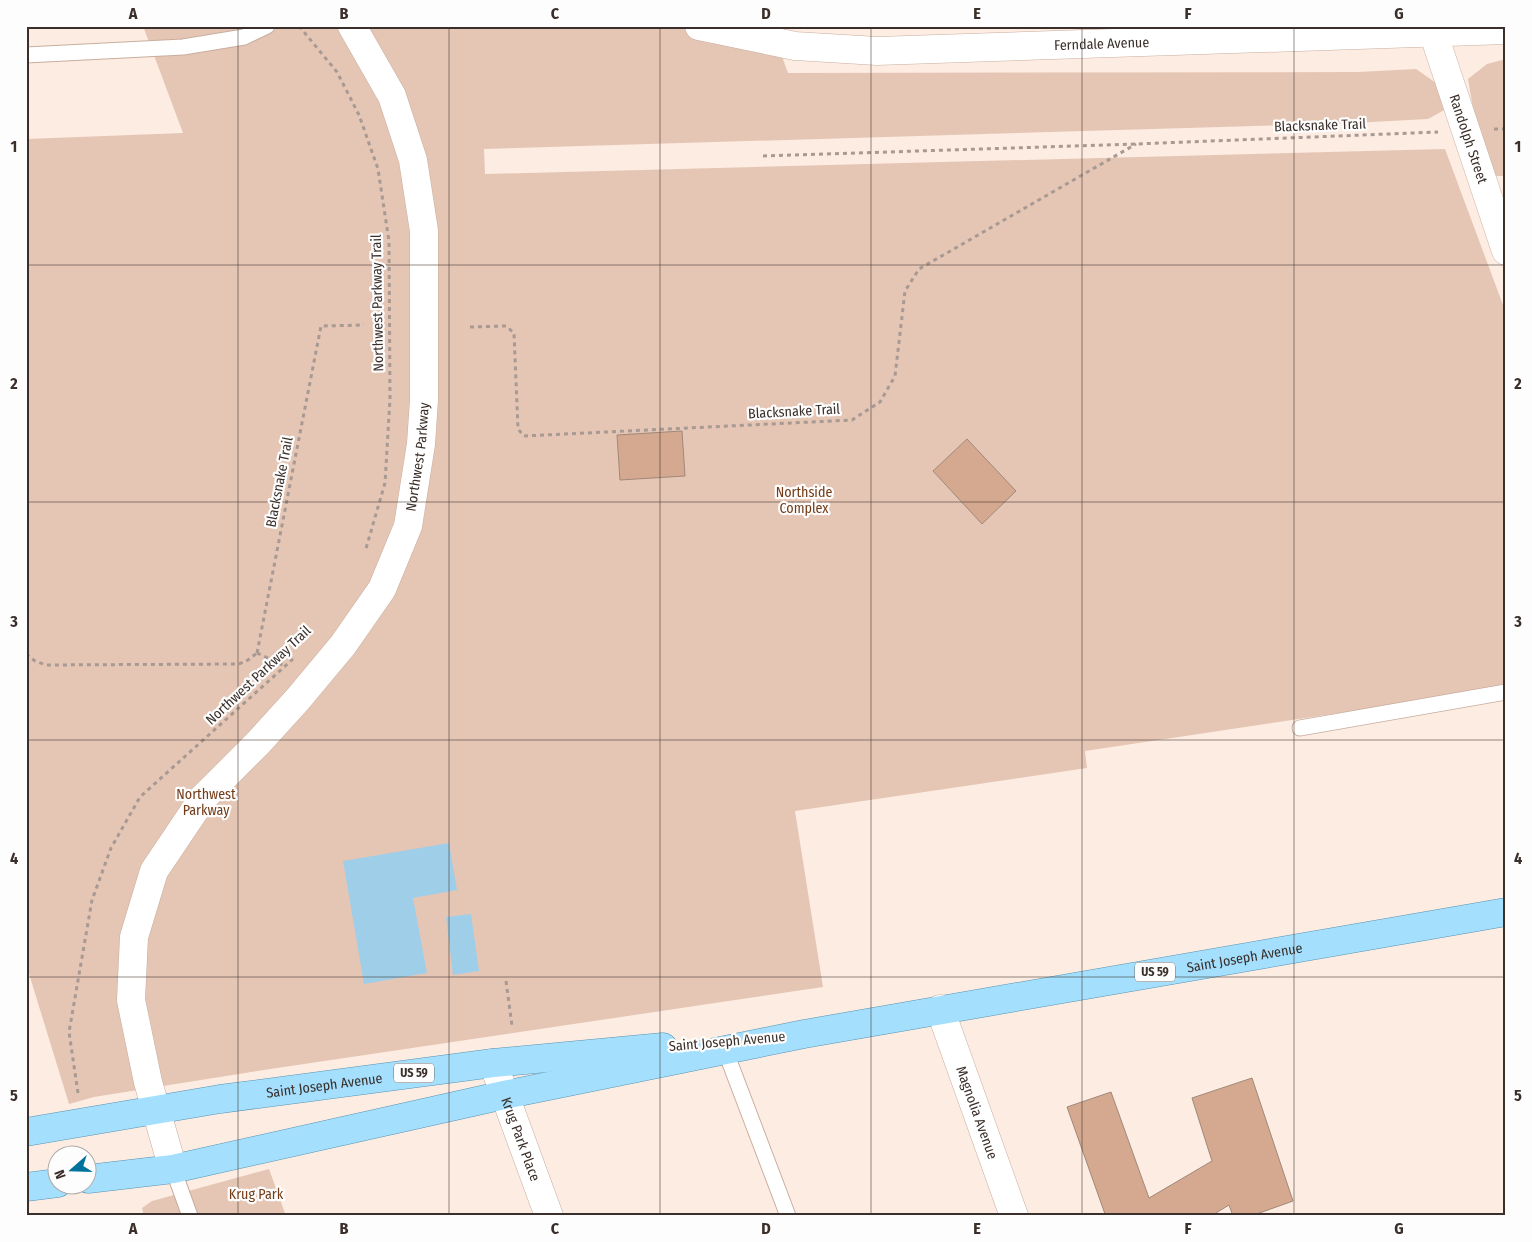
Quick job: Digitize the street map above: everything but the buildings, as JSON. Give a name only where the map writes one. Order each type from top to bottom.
[{"type":"main road","name":"Saint Joseph Avenue","points":[[98,1178],[173,1169],[504,1095],[804,1034],[1506,912]]},
{"type":"main road","name":"Saint Joseph Avenue","points":[[26,1132],[220,1099],[493,1063],[804,1034]]},
{"type":"main road","points":[[26,1186],[48,1184]]},
{"type":"street","name":"Northwest Parkway","points":[[173,1169],[148,1082],[131,1000],[134,937],[154,871],[203,798],[298,700],[343,645],[382,589],[408,526],[421,444],[424,400],[424,231],[413,160],[392,96],[352,26]]},
{"type":"street","name":"Ferndale Avenue","points":[[699,26],[795,46],[877,51],[1432,30],[1506,30]]},
{"type":"street","name":"Randolph Street","points":[[1432,30],[1506,251]]},
{"type":"street","name":"Magnolia Avenue","points":[[940,1009],[1014,1216]]},
{"type":"street","name":"Krug Park Place","points":[[493,1063],[548,1216]]},
{"type":"lane","points":[[26,55],[183,47],[244,37],[267,26]]},
{"type":"lane","points":[[1300,728],[1506,692]]},
{"type":"lane","points":[[725,1050],[788,1216]]},
{"type":"lane","points":[[173,1169],[190,1216]]},
{"type":"path","name":"Northwest Parkway Trail","points":[[299,26],[337,72],[359,115],[378,169],[388,241],[390,398],[385,483],[365,554]]},
{"type":"path","name":"Blacksnake Trail","points":[[763,156],[1136,144],[1506,129]]},
{"type":"path","name":"Blacksnake Trail","points":[[470,326],[506,326],[514,332],[518,429],[524,436],[852,420],[880,402],[895,376],[905,291],[919,270],[1136,144]]},
{"type":"path","name":"Blacksnake Trail","points":[[257,653],[321,326],[364,325]]},
{"type":"path","points":[[26,654],[35,661],[46,665],[238,664],[248,660],[257,653],[285,666]]},
{"type":"path","name":"Northwest Parkway Trail","points":[[78,1093],[69,1032],[92,900],[111,848],[140,797],[299,654]]},
{"type":"path","points":[[506,980],[512,1026]]},
{"type":"green space","name":"Northside Complex","points":[[143,26],[771,26],[788,73],[1358,72],[1416,69],[1436,83],[1446,109],[1428,119],[1353,123],[484,149],[485,174],[1445,149],[1506,313],[1506,688],[1085,751],[1087,768],[795,811],[823,987],[257,1071],[94,1097],[69,1104],[26,964],[26,139],[183,133]]},
{"type":"green space","points":[[1506,59],[1506,176],[1495,176],[1474,114],[1468,79],[1487,64]]},
{"type":"green space","name":"Krug Park","points":[[269,1169],[286,1216],[144,1216],[142,1208],[152,1201]]},
{"type":"water","points":[[449,843],[457,890],[413,898],[427,973],[364,984],[343,861]]},
{"type":"water","points":[[471,914],[479,971],[453,975],[446,917]]}]
